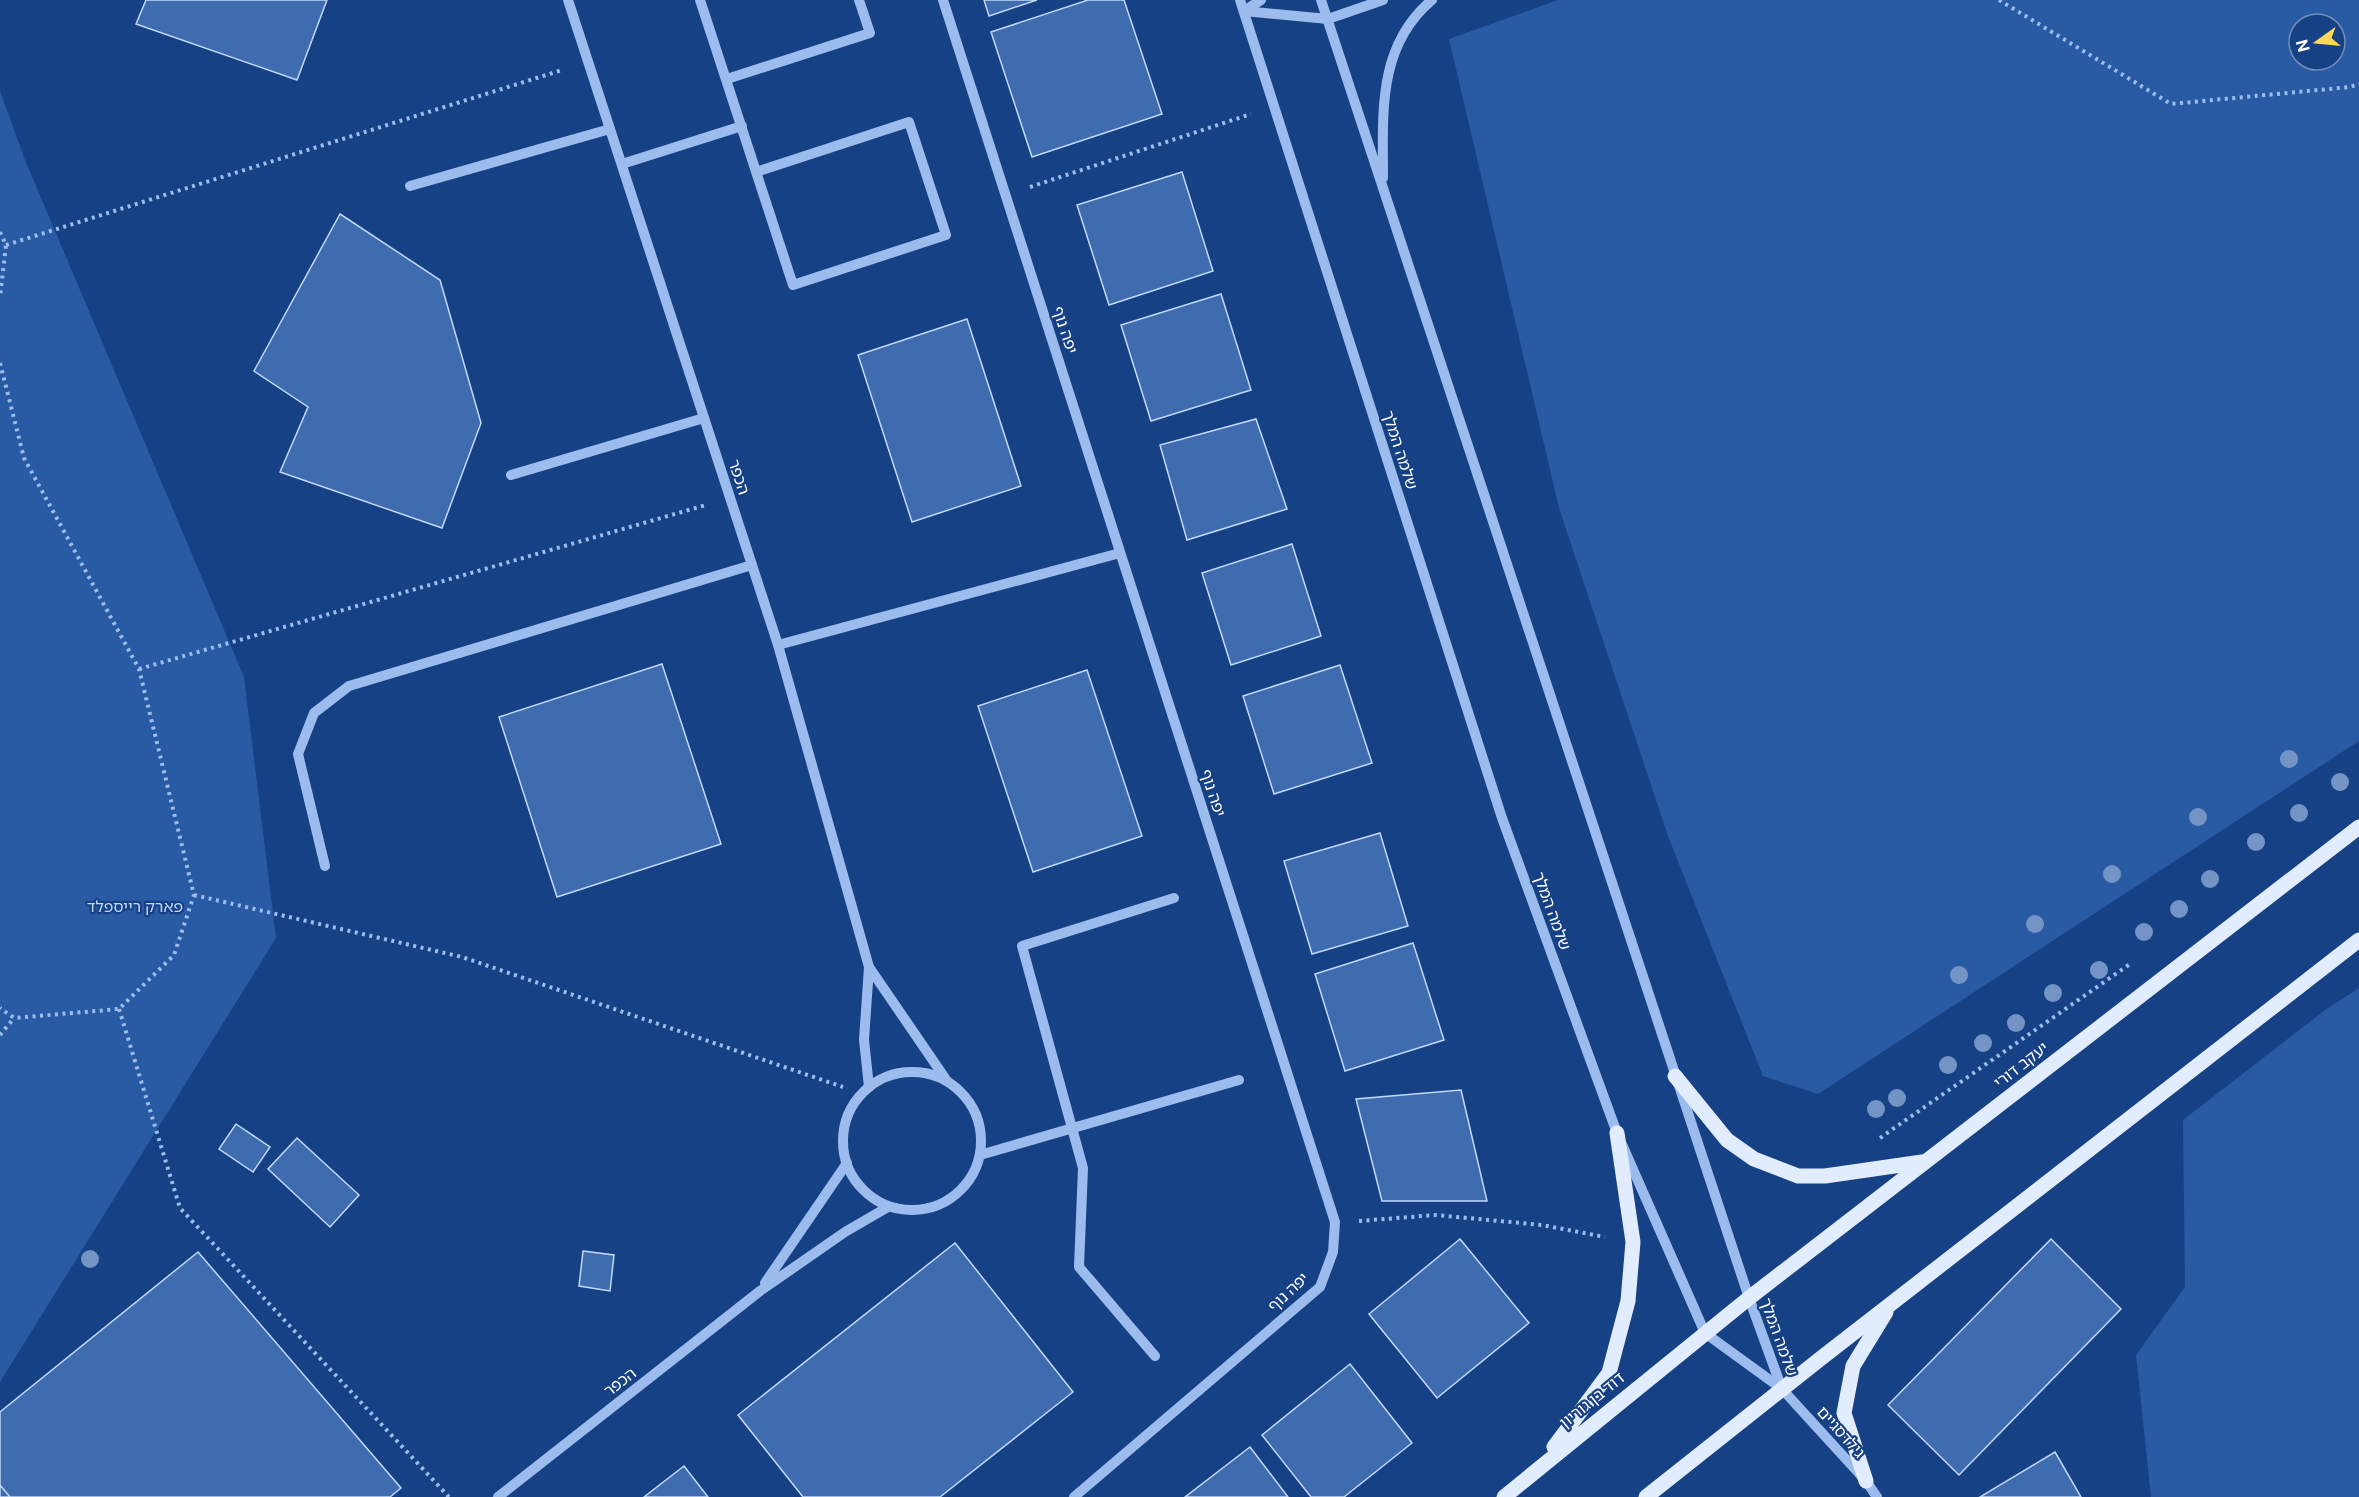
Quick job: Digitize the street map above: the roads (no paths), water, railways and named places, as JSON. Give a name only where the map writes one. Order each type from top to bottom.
[{"type":"main road","name":"יעקב דורי","points":[[1705,1333],[2359,827]]},
{"type":"main road","points":[[1646,1497],[2359,940]]},
{"type":"main road","points":[[1675,1076],[1727,1140],[1754,1159],[1798,1176],[1825,1176],[1925,1161]]},
{"type":"main road","points":[[1541,1464],[1609,1373],[1628,1301],[1633,1242],[1617,1133]]},
{"type":"main road","points":[[1866,1481],[1844,1413],[1853,1366],[1892,1303]]},
{"type":"main road","name":"דוד בן גוריון","points":[[1504,1497],[1541,1464],[1705,1333]]},
{"type":"street","name":"הכפר","points":[[568,0],[778,645],[869,967],[947,1081]]},
{"type":"street","points":[[700,0],[727,79],[756,172],[793,285],[946,235],[909,122],[756,172]]},
{"type":"street","points":[[727,79],[870,33],[859,0]]},
{"type":"street","name":"יפה נוף","points":[[943,0],[1335,1222],[1333,1252],[1320,1287],[1074,1497]]},
{"type":"street","points":[[1242,5],[1261,0]]},
{"type":"street","name":"שלמה המלך","points":[[1322,0],[1675,1076],[1782,1389]]},
{"type":"street","points":[[1242,5],[1328,19],[1383,0]]},
{"type":"street","points":[[1383,188],[1383,114],[1388,70],[1400,38],[1420,10],[1432,0]]},
{"type":"street","name":"שלמה המלך","points":[[1242,5],[1502,818],[1617,1133],[1705,1333],[1782,1389]]},
{"type":"street","points":[[622,164],[742,126]]},
{"type":"street","points":[[410,186],[610,129]]},
{"type":"street","points":[[511,475],[704,418]]},
{"type":"street","points":[[778,645],[1120,553]]},
{"type":"street","points":[[325,866],[298,754],[314,713],[349,686],[752,566]]},
{"type":"street","points":[[1155,1356],[1079,1267],[1083,1168],[1022,946],[1174,898]]},
{"type":"street","name":"הכפר","points":[[865,1090],[864,1040],[869,967]]},
{"type":"street","points":[[914,1072],[947,1081],[960,1092],[974,1113],[981,1138],[980,1155],[971,1177],[956,1196],[935,1207],[912,1211],[888,1207],[868,1195],[850,1173],[842,1146],[846,1118],[865,1090],[876,1081],[895,1074],[914,1072]]},
{"type":"street","points":[[980,1155],[1239,1080]]},
{"type":"street","name":"הכפר","points":[[760,1291],[847,1163]]},
{"type":"street","name":"הכפר","points":[[498,1497],[760,1291],[845,1232],[888,1207]]},
{"type":"street","name":"גילדסגיים","points":[[1782,1389],[1866,1481],[1877,1497]]},
{"type":"park label","name":"פארק רייספלד","points":[[135,906]]}]
